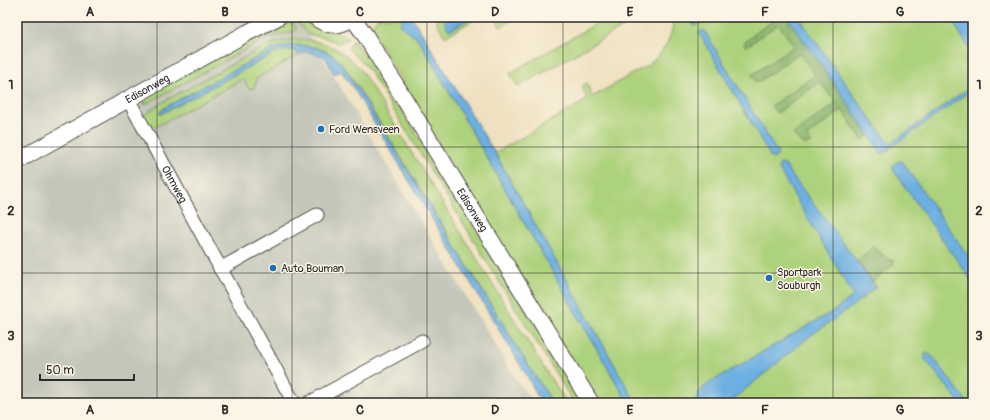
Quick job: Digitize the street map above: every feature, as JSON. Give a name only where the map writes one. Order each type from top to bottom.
[{"type":"street","name":"Edisonweg","points":[[17,161],[278,17]]},
{"type":"street","points":[[315,17],[327,24],[334,25],[347,22],[353,17]]},
{"type":"street","name":"Edisonweg","points":[[353,17],[591,403]]},
{"type":"street","name":"Ohmweg","points":[[128,99],[294,403]]},
{"type":"street","points":[[220,269],[317,215]]},
{"type":"street","points":[[309,403],[422,342]]},
{"type":"shaded area","points":[[17,17],[298,17],[517,381],[533,403],[17,403]]},
{"type":"green space","points":[[378,17],[403,17],[400,25],[419,40],[628,403],[600,403],[569,357],[412,100],[371,27]]},
{"type":"green space","points":[[434,17],[449,17],[447,18],[450,30],[472,17],[475,19],[445,37]]},
{"type":"green space","points":[[506,17],[517,17],[500,27],[497,22]]},
{"type":"green space","points":[[608,17],[626,17],[627,23],[623,27],[518,87],[510,73]]},
{"type":"green space","name":"Sportpark Souburgh","points":[[673,17],[689,17],[694,26],[701,22],[698,17],[792,17],[795,22],[802,17],[953,17],[973,48],[973,403],[636,403],[495,153],[587,100],[582,86],[587,83],[592,97],[648,65],[663,50],[669,38],[673,24]]},
{"type":"green space","points":[[773,17],[787,17],[869,135],[862,140],[842,110],[807,136],[812,143],[804,144],[793,134],[836,103],[820,82],[777,113],[771,106],[815,75],[799,53],[757,83],[752,75],[794,46],[778,24],[746,47],[744,43],[774,20]]},
{"type":"green space","points":[[297,21],[308,22],[324,27],[349,38],[338,43],[307,34]]},
{"type":"green space","points":[[293,22],[296,28],[294,32],[268,37],[144,105],[148,95],[269,30]]},
{"type":"green space","points":[[295,39],[323,43],[339,51],[354,62],[361,70],[567,403],[553,403],[533,373],[353,79],[335,57],[319,48],[310,46],[292,46],[273,49],[169,105],[160,111],[160,114],[271,55],[283,51],[295,50],[298,55],[257,78],[254,88],[249,89],[243,79],[155,127],[150,127],[143,116],[161,103],[258,50],[275,43]]},
{"type":"green space","points":[[353,41],[366,55],[378,72],[583,403],[574,403],[370,72],[348,49]]},
{"type":"green space","points":[[874,246],[885,257],[894,261],[893,265],[872,282],[857,261]]},
{"type":"water","points":[[403,17],[412,17],[495,153],[636,403],[628,403],[419,40],[400,25]]},
{"type":"water","points":[[449,17],[472,17],[450,30],[444,22]]},
{"type":"water","points":[[689,17],[698,17],[701,22],[694,26]]},
{"type":"water","points":[[787,17],[798,17],[801,20],[890,144],[973,85],[973,89],[882,154]]},
{"type":"water","points":[[950,17],[972,17],[973,55]]},
{"type":"water","points":[[704,30],[778,154],[776,157],[772,159],[699,33]]},
{"type":"water","points":[[297,45],[325,51],[336,58],[346,70],[553,403],[541,403],[527,376],[355,91],[341,71],[334,74],[325,57],[306,51],[298,55],[295,50],[271,55],[161,114],[159,113],[169,105],[273,49]]},
{"type":"water","points":[[901,161],[973,263],[973,283],[893,170],[895,164]]},
{"type":"water","points":[[779,165],[785,165],[876,287],[850,308],[810,336],[729,403],[695,403],[699,392],[711,382],[835,310],[853,296],[779,170]]},
{"type":"water","points":[[927,353],[932,356],[968,403],[960,403],[925,359],[925,354]]},
{"type":"place","name":"Ford Wensveen","points":[[321,129]]},
{"type":"place","name":"Auto Bouman","points":[[273,268]]},
{"type":"place","name":"Sportpark Souburgh","points":[[769,278]]}]
